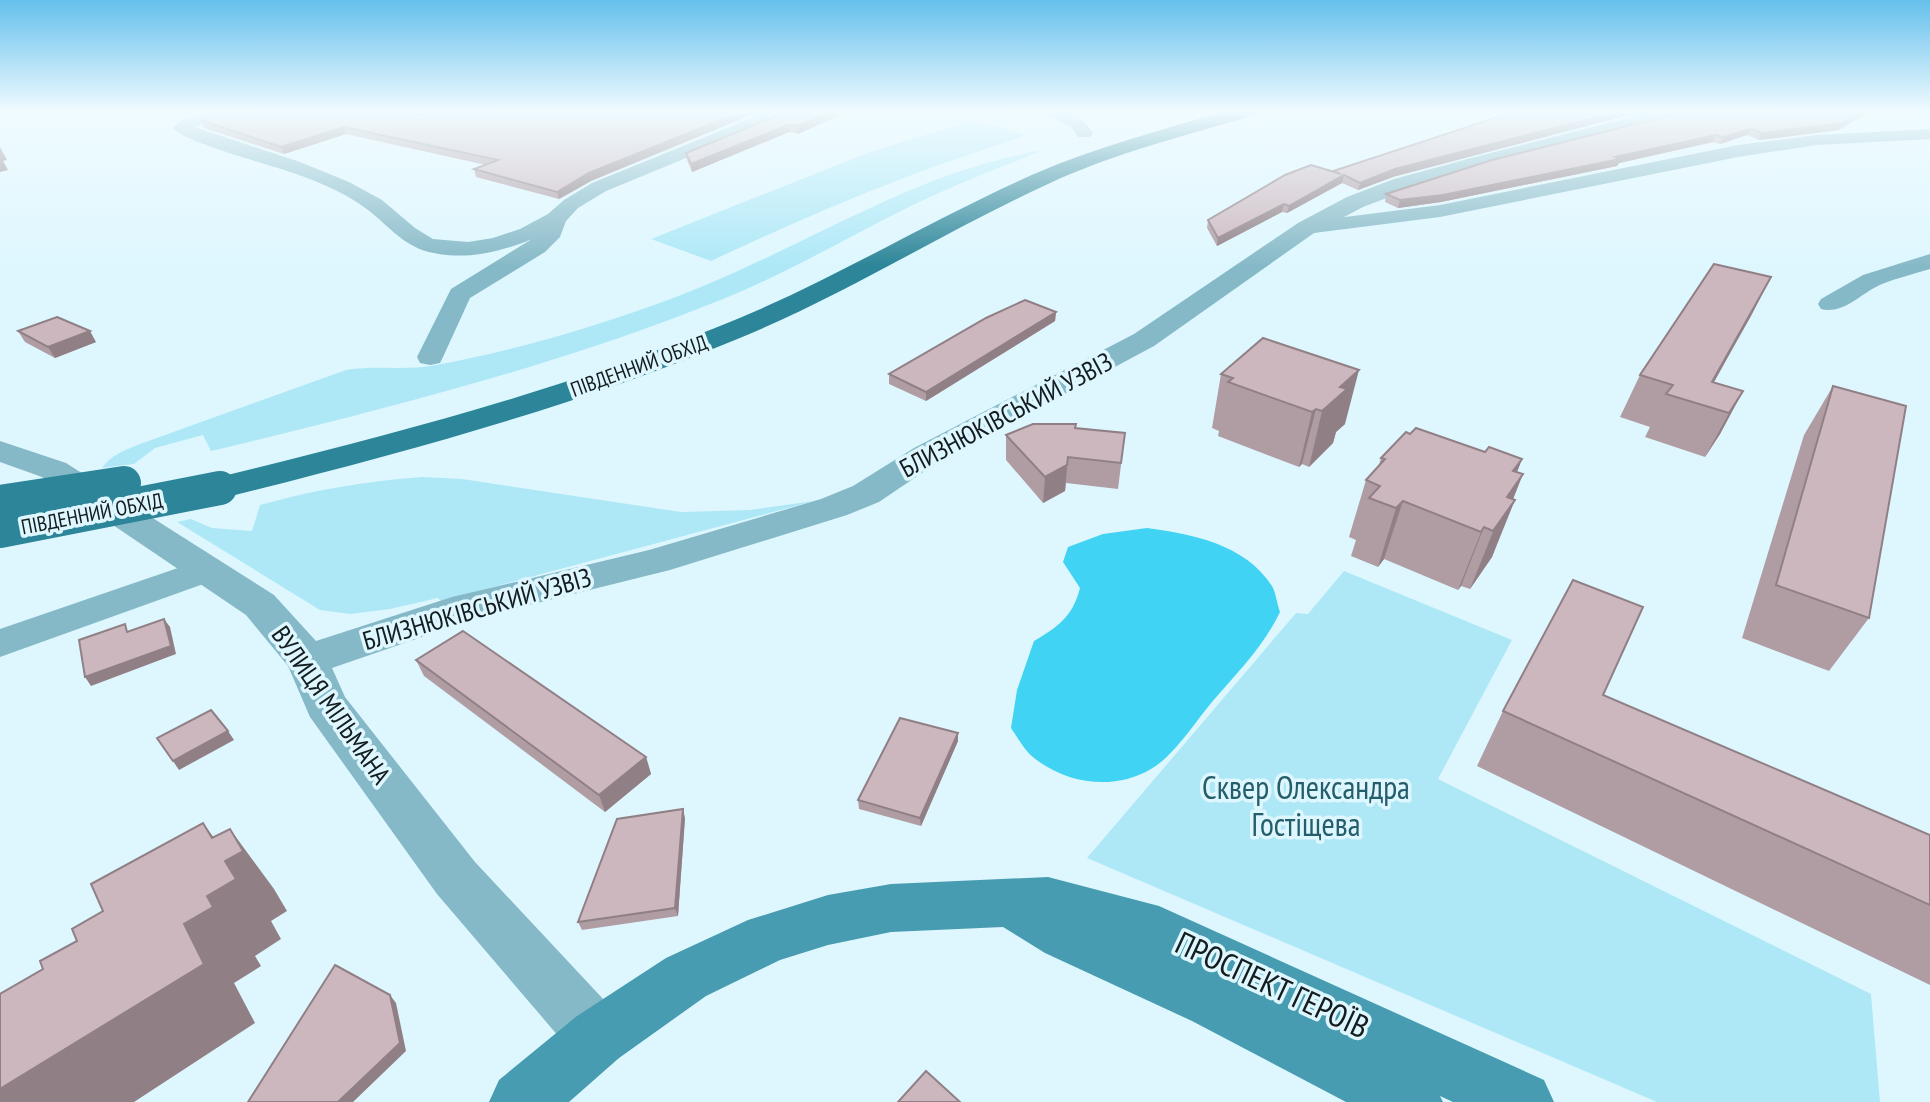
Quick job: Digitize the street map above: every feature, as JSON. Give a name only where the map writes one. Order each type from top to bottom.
[{"type":"main road","name":"ПІВДЕННИЙ ОБХІД","points":[[0,531],[216,477],[606,357],[751,301],[942,206],[1046,162]]},
{"type":"main road","name":"ПІВДЕННИЙ ОБХІД","points":[[0,502],[216,477],[417,438],[521,407],[728,334],[795,303],[956,219],[1047,176],[1086,162]]},
{"type":"main road","name":"ПРОСПЕКТ ГЕРОЇВ","points":[[521,1102],[598,1037],[686,978],[768,938],[828,920],[891,908],[1048,901],[1139,924],[1522,1102]]},
{"type":"main road","name":"ПРОСПЕКТ ГЕРОЇВ","points":[[1013,903],[1065,935],[1213,1001],[1411,1102]]},
{"type":"street","points":[[283,162],[319,176],[368,200],[415,238],[432,246],[457,249],[492,247],[523,237],[556,219],[571,204],[598,187],[658,162]]},
{"type":"street","name":"БЛИЗНЮКІВСЬКИЙ УЗВІЗ","points":[[306,660],[467,607],[656,561],[835,507],[866,494],[926,455],[1144,340],[1306,228],[1355,202],[1402,184],[1484,162]]},
{"type":"street","points":[[1306,228],[1440,211],[1681,162]]},
{"type":"street","points":[[430,357],[460,294],[537,247],[552,232],[556,219]]},
{"type":"street","points":[[1830,304],[1871,280],[1930,261]]},
{"type":"street","name":"ВУЛИЦЯ МІЛЬМАНА","points":[[0,451],[54,471],[260,605],[306,660],[326,705],[456,878],[598,1037]]},
{"type":"street","points":[[0,643],[207,570]]},
{"type":"green space","points":[[844,162],[947,162],[866,193],[711,261],[651,239]]},
{"type":"green space","points":[[992,162],[1014,162],[920,202],[728,297],[601,344],[472,384],[277,435],[211,451],[203,435],[155,448],[134,464],[102,468],[114,456],[134,446],[346,370],[436,365],[527,345],[617,318],[707,284],[923,185]]},
{"type":"green space","points":[[422,477],[462,479],[681,512],[750,510],[814,501],[441,601],[438,598],[390,609],[350,614],[320,610],[177,522],[191,519],[212,528],[252,531],[260,505],[340,487]]},
{"type":"green space","name":"Сквер Олександра Гостіщева","points":[[1344,571],[1512,640],[1438,779],[1871,994],[1880,1102],[1657,1102],[1087,858],[1296,613],[1308,614]]},
{"type":"water","points":[[1147,528],[1199,538],[1247,560],[1272,586],[1280,612],[1249,659],[1160,763],[1137,776],[1122,780],[1091,782],[1076,779],[1047,767],[1034,758],[1011,728],[1017,690],[1034,641],[1063,620],[1077,598],[1080,588],[1063,562],[1068,547],[1103,534]]},
{"type":"building","points":[[492,162],[615,162],[589,173],[557,192],[474,169]]},
{"type":"building","points":[[1359,162],[1421,162],[1360,183],[1344,175],[1289,206],[1284,204],[1218,238],[1208,220],[1285,175],[1311,165],[1341,174],[1333,171]]},
{"type":"building","points":[[1484,162],[1603,162],[1443,195],[1400,200],[1386,194]]},
{"type":"building","points":[[1714,264],[1771,277],[1712,382],[1743,391],[1729,413],[1666,394],[1673,385],[1640,375]]},
{"type":"building","points":[[1025,300],[1056,312],[926,392],[889,374],[986,318]]},
{"type":"building","points":[[57,317],[90,331],[48,347],[18,331]]},
{"type":"building","points":[[1263,338],[1359,370],[1340,387],[1347,389],[1322,411],[1316,409],[1312,412],[1228,382],[1233,378],[1221,374]]},
{"type":"building","points":[[1833,386],[1906,406],[1869,618],[1776,585]]},
{"type":"building","points":[[1033,424],[1076,424],[1075,428],[1125,433],[1121,463],[1068,457],[1067,465],[1045,477],[1006,435]]},
{"type":"building","points":[[1416,428],[1485,452],[1489,447],[1522,459],[1513,471],[1523,474],[1507,497],[1515,500],[1493,531],[1484,527],[1481,532],[1403,501],[1396,508],[1369,498],[1380,486],[1366,480],[1385,459],[1381,458],[1406,432],[1410,434]]},
{"type":"building","points":[[1573,580],[1643,607],[1603,695],[1930,835],[1930,905],[1503,711]]},
{"type":"building","points":[[164,619],[171,646],[85,677],[79,640],[125,624],[127,632]]},
{"type":"building","points":[[463,631],[646,757],[599,795],[416,660]]},
{"type":"building","points":[[211,710],[228,731],[173,761],[157,738]]},
{"type":"building","points":[[900,718],[958,733],[920,818],[858,800]]},
{"type":"building","points":[[683,809],[675,908],[578,922],[617,819]]},
{"type":"building","points":[[203,823],[212,838],[230,829],[243,851],[225,861],[236,879],[207,896],[213,907],[184,924],[204,964],[0,1089],[0,994],[43,969],[40,961],[77,941],[72,929],[103,911],[91,884]]},
{"type":"building","points":[[335,965],[390,995],[400,1043],[338,1102],[248,1102]]},
{"type":"building","points":[[926,1071],[960,1102],[898,1102]]}]
